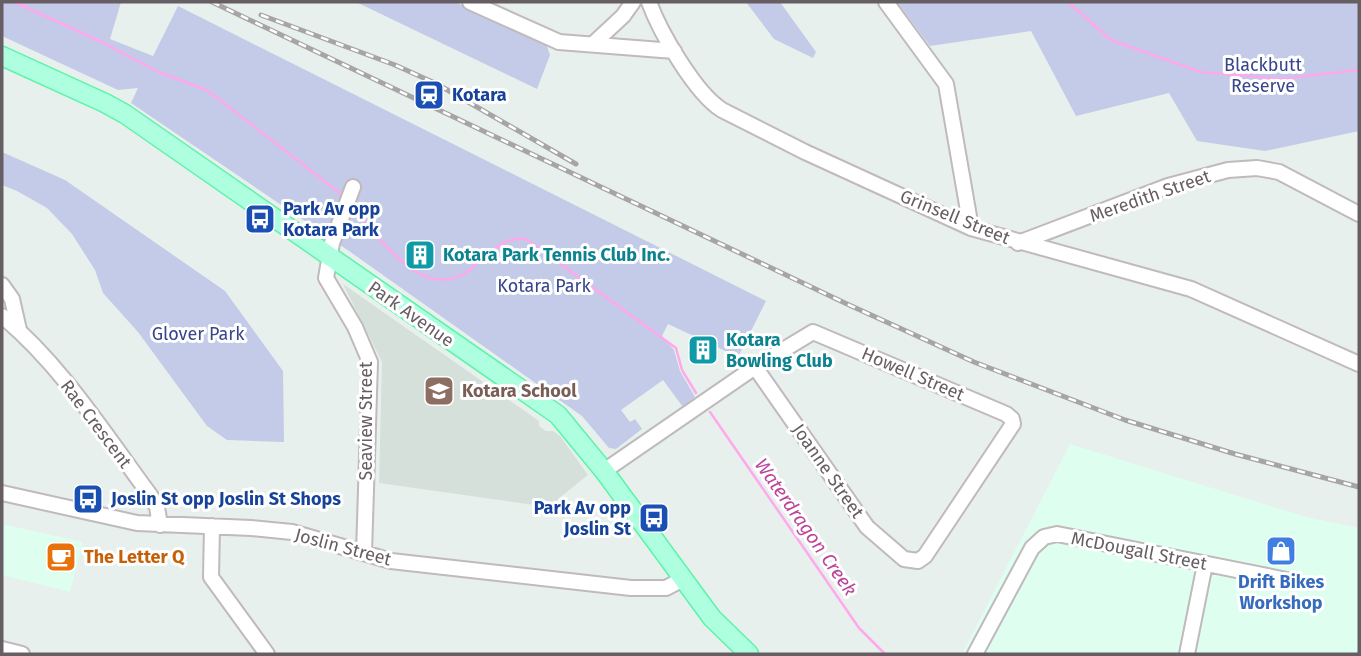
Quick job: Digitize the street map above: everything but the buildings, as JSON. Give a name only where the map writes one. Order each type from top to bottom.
[{"type":"main road","name":"Park Avenue","points":[[2,56],[125,114],[548,408],[577,436],[712,618],[749,654]]},
{"type":"street","points":[[470,2],[559,42],[674,51]]},
{"type":"street","points":[[594,43],[623,16],[633,2]]},
{"type":"street","name":"Grinsell Street","points":[[649,2],[674,51],[718,108],[805,152],[971,228],[1191,289],[1359,363]]},
{"type":"street","points":[[887,2],[946,84],[971,228]]},
{"type":"street","name":"Meredith Street","points":[[1018,243],[1168,186],[1238,169],[1257,168],[1279,173],[1359,214]]},
{"type":"street","points":[[329,257],[345,203],[353,187]]},
{"type":"street","name":"Seaview Street","points":[[329,257],[326,278],[355,327],[370,362],[364,553]]},
{"type":"street","name":"Rae Crescent","points":[[2,285],[12,299],[19,330]]},
{"type":"street","name":"Rae Crescent","points":[[2,316],[19,330],[75,393],[150,495],[157,507],[160,525]]},
{"type":"street","name":"Howell Street","points":[[604,471],[755,367],[813,332],[1006,414],[1012,419]]},
{"type":"street","name":"Joanne Street","points":[[755,367],[867,527],[914,568],[1012,429],[1012,419]]},
{"type":"street","name":"Joslin Street","points":[[2,493],[137,523],[292,532],[391,561],[631,588],[666,588],[683,579]]},
{"type":"street","points":[[212,526],[211,577],[267,654]]},
{"type":"street","name":"McDougall Street","points":[[975,654],[1032,548],[1048,535],[1057,534],[1287,580]]},
{"type":"street","points":[[1187,654],[1205,564]]},
{"type":"street","points":[[2,649],[22,654]]},
{"type":"shaded area","name":"Kotara School","points":[[343,284],[539,421],[539,426],[546,431],[553,431],[560,436],[588,475],[548,507],[379,483],[382,362]]},
{"type":"shaded area","points":[[1070,444],[1306,517],[1359,528],[1359,654],[962,654]]},
{"type":"shaded area","points":[[2,524],[83,542],[70,592],[2,575]]},
{"type":"green space","name":"Kotara Park","points":[[2,2],[121,2],[110,39],[153,56],[178,6],[766,301],[738,357],[668,324],[662,336],[674,350],[680,371],[695,397],[683,407],[663,380],[621,410],[630,422],[635,419],[642,429],[616,449],[609,448],[582,416],[349,251],[131,103],[138,88],[118,90],[2,36]]},
{"type":"green space","points":[[356,2],[455,2],[547,46],[550,55],[537,89]]},
{"type":"green space","points":[[746,2],[780,2],[816,52],[813,58],[774,39]]},
{"type":"green space","name":"Blackbutt Reserve","points":[[897,2],[1359,2],[1359,131],[1265,151],[1197,141],[1169,93],[1076,116],[1031,31],[930,46]]},
{"type":"green space","name":"Glover Park","points":[[2,152],[65,180],[225,291],[283,371],[284,442],[227,440],[207,426],[138,332],[103,293],[95,270],[72,234],[47,208],[2,185]]},
{"type":"waterway","name":"Waterdragon Creek","points":[[14,2],[104,43],[158,72],[207,90],[341,194]]},
{"type":"waterway","points":[[1068,2],[1111,40],[1201,72],[1281,79],[1359,70]]},
{"type":"waterway","name":"Waterdragon Creek","points":[[351,206],[400,259],[430,278],[446,280],[462,275],[501,244],[510,240],[526,239],[676,348],[682,370],[696,393]]},
{"type":"waterway","name":"Waterdragon Creek","points":[[710,412],[859,628],[885,654]]},
{"type":"railway","points":[[212,2],[974,362],[1125,420],[1235,454],[1359,487]]},
{"type":"railway","points":[[261,15],[395,65],[437,84],[576,164]]},
{"type":"place","name":"Kotara","points":[[429,95]]},
{"type":"place","name":"Park Av opp Kotara Park","points":[[260,219]]},
{"type":"place","name":"Kotara Park Tennis Club Inc.","points":[[420,255]]},
{"type":"place","name":"Kotara Bowling Club","points":[[703,350]]},
{"type":"place","name":"Kotara School","points":[[439,391]]},
{"type":"place","name":"Joslin St opp Joslin St Shops","points":[[88,499]]},
{"type":"place","name":"Park Av opp Joslin St","points":[[654,518]]},
{"type":"place","name":"Drift Bikes Workshop","points":[[1281,551]]},
{"type":"place","name":"The Letter Q","points":[[61,557]]}]
